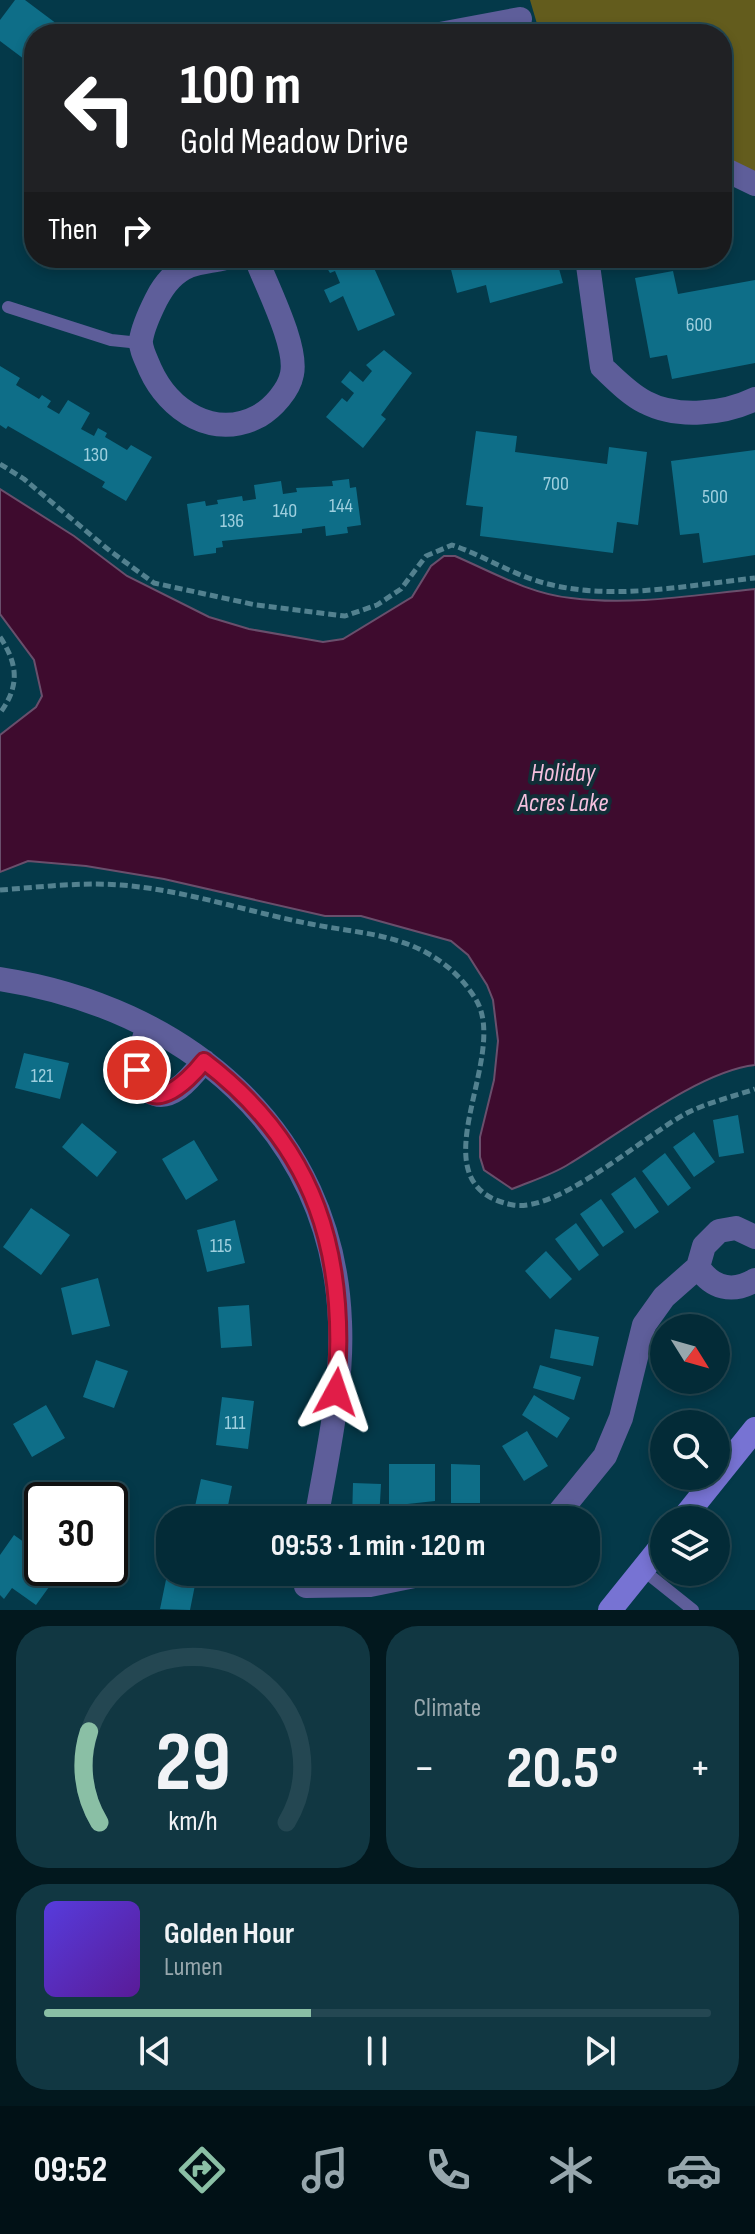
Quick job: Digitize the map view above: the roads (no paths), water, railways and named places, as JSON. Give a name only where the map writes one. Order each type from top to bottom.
[{"type":"main road","points":[[693,1506],[755,1429]]},
{"type":"main road","points":[[610,1610],[650,1561]]},
{"type":"street","points":[[491,24],[522,18]]},
{"type":"street","points":[[732,173],[755,184]]},
{"type":"street","points":[[185,268],[168,281],[153,307],[140,343],[158,386],[175,406],[193,418],[214,424],[248,421],[267,411],[283,393],[293,373],[290,350],[260,268]]},
{"type":"street","points":[[588,268],[602,367],[628,390],[646,403],[697,413],[722,411],[755,399]]},
{"type":"street","points":[[0,979],[76,995],[147,1028],[204,1061],[241,1091],[270,1124],[305,1178],[326,1228],[340,1323],[336,1392],[318,1506]]},
{"type":"street","points":[[147,1028],[137,1070],[139,1082],[156,1095],[171,1093],[188,1081],[204,1061]]},
{"type":"street","points":[[565,1506],[592,1474],[614,1438],[644,1325],[664,1297],[698,1267],[704,1246],[719,1231],[736,1228],[755,1237]]},
{"type":"street","points":[[698,1267],[708,1282],[719,1287],[745,1287],[755,1280]]},
{"type":"street","points":[[306,1589],[354,1586]]},
{"type":"lane","points":[[8,307],[111,340],[140,343]]},
{"type":"lane","points":[[643,1570],[693,1610]]},
{"type":"water","name":"Holiday Acres Lake","points":[[0,489],[74,536],[127,576],[209,617],[249,629],[323,642],[343,639],[412,597],[431,566],[444,556],[455,556],[526,587],[571,598],[640,600],[755,589],[755,1065],[733,1070],[684,1091],[562,1168],[512,1189],[484,1170],[480,1157],[480,1137],[494,1080],[498,1041],[493,1000],[468,955],[451,941],[361,916],[325,916],[164,879],[86,866],[28,861],[0,872],[0,735],[36,707],[42,696],[34,660],[0,614]]}]
